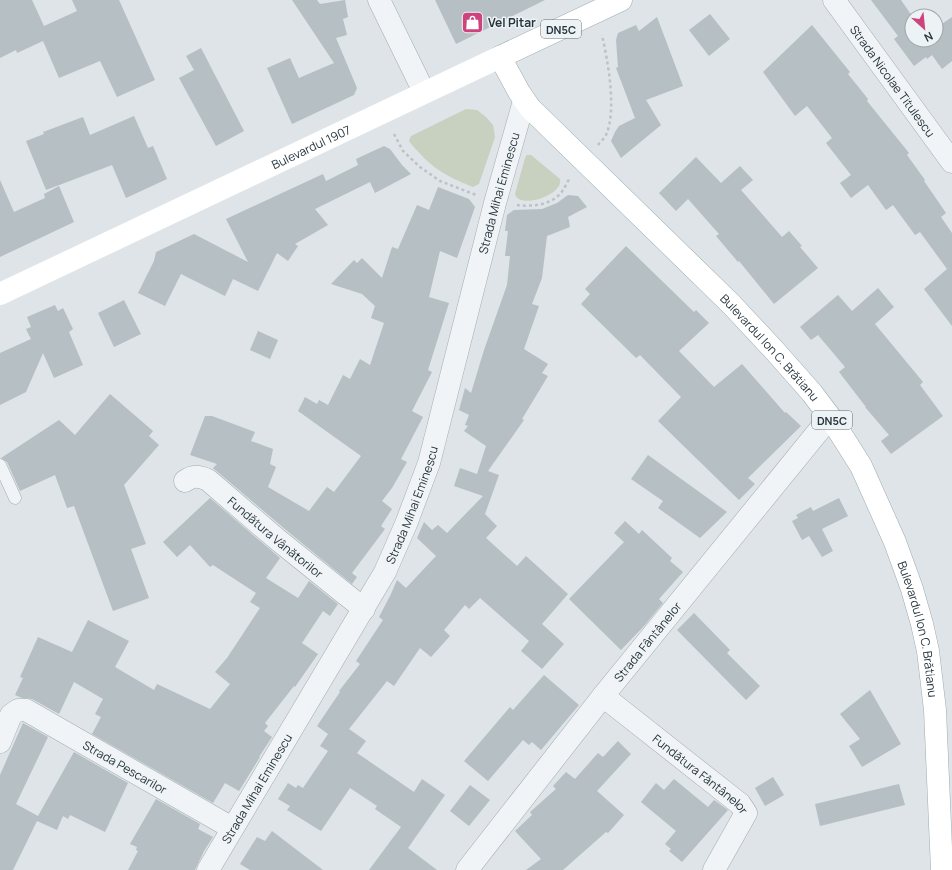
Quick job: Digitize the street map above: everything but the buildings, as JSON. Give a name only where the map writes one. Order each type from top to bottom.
[{"type":"main road","name":"Bulevardul 1907","points":[[0,294],[500,57],[611,2]]},
{"type":"main road","name":"Bulevardul Ion C. Brătianu","points":[[500,57],[524,101],[530,108],[731,304],[812,393],[830,417],[861,466],[895,542],[912,589],[928,652],[932,680],[942,870]]},
{"type":"street","points":[[379,0],[424,92]]},
{"type":"street","name":"Strada Nicolae Titulescu","points":[[834,0],[952,162]]},
{"type":"street","name":"Strada Mihai Eminescu","points":[[208,870],[364,609],[385,572],[406,524],[430,464],[495,203],[524,101]]},
{"type":"street","name":"Strada Fântânelor","points":[[467,870],[603,696],[830,417]]},
{"type":"street","name":"Fundătura Vânătorilor","points":[[185,481],[190,477],[196,476],[208,480],[278,540],[364,609]]},
{"type":"street","name":"Fundătura Fântânelor","points":[[603,696],[740,804],[746,813],[714,870]]},
{"type":"street","name":"Strada Pescarilor","points":[[0,742],[11,716],[18,710],[26,710],[232,828]]},
{"type":"lane","points":[[0,465],[15,498]]},
{"type":"path","points":[[595,149],[605,135],[610,118],[611,95],[609,70],[602,35]]},
{"type":"path","points":[[394,134],[403,151],[420,167],[440,181],[482,197]]},
{"type":"path","points":[[512,205],[540,205],[554,199],[562,192],[569,179]]},
{"type":"green space","points":[[466,109],[477,110],[486,117],[493,125],[495,137],[479,184],[473,187],[445,174],[431,164],[409,141],[411,136]]},
{"type":"green space","points":[[527,155],[531,155],[560,179],[559,185],[549,195],[532,201],[518,199],[515,194]]},
{"type":"place","name":"Vel Pitar","points":[[473,22]]}]
